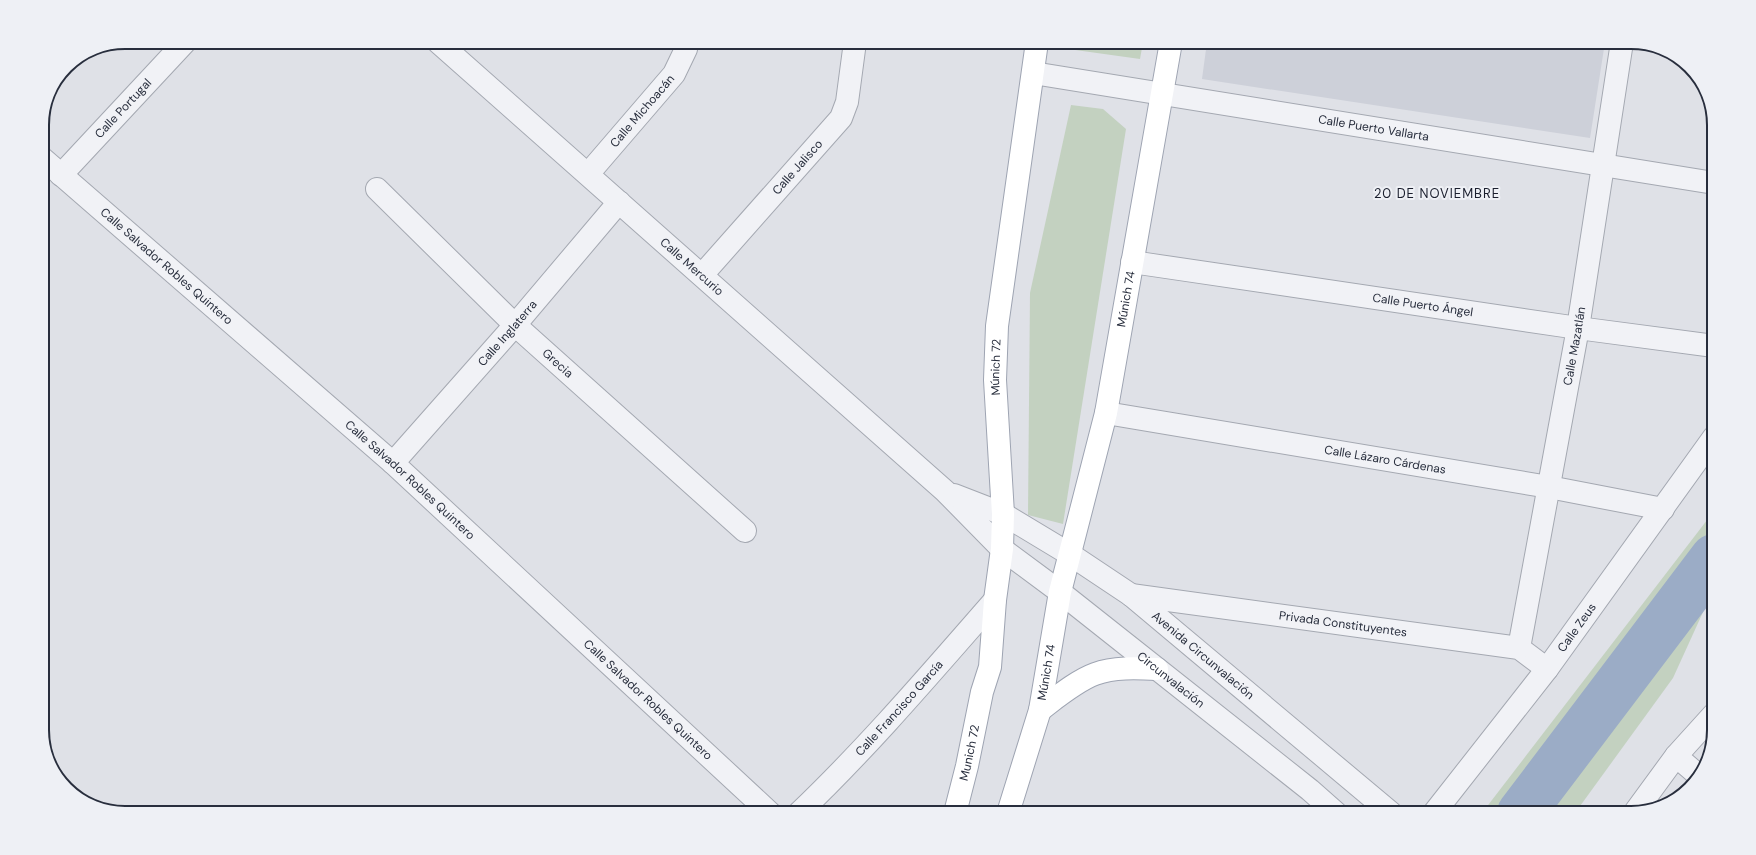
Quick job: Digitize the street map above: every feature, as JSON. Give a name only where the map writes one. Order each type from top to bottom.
[{"type":"main road","name":"Múnich 72","points":[[982,692],[990,667],[995,600],[1002,549],[1003,514],[995,380],[997,326],[1036,49]]},
{"type":"main road","name":"Múnich 74","points":[[1010,806],[1040,710],[1060,592],[1106,413],[1170,49]]},
{"type":"main road","points":[[1040,710],[1066,690],[1094,674],[1127,668],[1157,669]]},
{"type":"main road","name":"Munich 72","points":[[957,806],[968,766],[982,692]]},
{"type":"street","name":"Calle Portugal","points":[[60,175],[178,49]]},
{"type":"street","name":"Calle Mercurio","points":[[446,49],[945,491],[1002,549]]},
{"type":"street","name":"Calle Michoacán","points":[[588,174],[674,74],[682,49]]},
{"type":"street","name":"Calle Jalisco","points":[[702,275],[841,118],[847,102],[854,49]]},
{"type":"street","name":"Calle Mazatlán","points":[[1519,648],[1578,328],[1621,49]]},
{"type":"street","name":"Calle Puerto Vallarta","points":[[1034,73],[1707,182]]},
{"type":"street","name":"Calle Salvador Robles Quintero","points":[[49,165],[394,463],[762,806]]},
{"type":"street","name":"Grecia","points":[[377,189],[515,325],[744,531]]},
{"type":"street","name":"Calle Inglaterra","points":[[394,463],[515,325],[619,202]]},
{"type":"street","name":"Calle Puerto Ángel","points":[[1132,262],[1578,328],[1707,345]]},
{"type":"street","name":"Calle Lázaro Cárdenas","points":[[1106,413],[1549,487],[1663,509]]},
{"type":"street","name":"Calle Zeus","points":[[1440,806],[1547,670],[1707,447]]},
{"type":"street","name":"Calle Mercurio","points":[[945,491],[1003,514]]},
{"type":"street","name":"Avenida Circunvalación","points":[[1003,514],[1071,554],[1131,595],[1383,806]]},
{"type":"street","name":"Circunvalación","points":[[1002,549],[1060,592],[1310,790],[1328,806]]},
{"type":"street","name":"Privada Constituyentes","points":[[1131,595],[1519,648]]},
{"type":"street","name":"Calle Francisco García","points":[[806,806],[844,770],[896,714],[995,600]]},
{"type":"street","points":[[1519,648],[1547,670]]},
{"type":"street","points":[[1640,805],[1676,756],[1707,722]]},
{"type":"street","points":[[1676,756],[1694,772]]},
{"type":"shaded area","points":[[1206,49],[1604,49],[1590,138],[1202,79]]},
{"type":"green space","points":[[1068,49],[1142,49],[1140,59]]},
{"type":"green space","points":[[1071,105],[1103,109],[1126,129],[1063,524],[1028,515],[1030,293]]},
{"type":"green space","points":[[1707,520],[1707,603],[1673,678],[1580,806],[1487,806]]},
{"type":"waterway","points":[[1526,806],[1707,567]]},
{"type":"district","name":"20 DE NOVIEMBRE","points":[[1437,193]]}]
